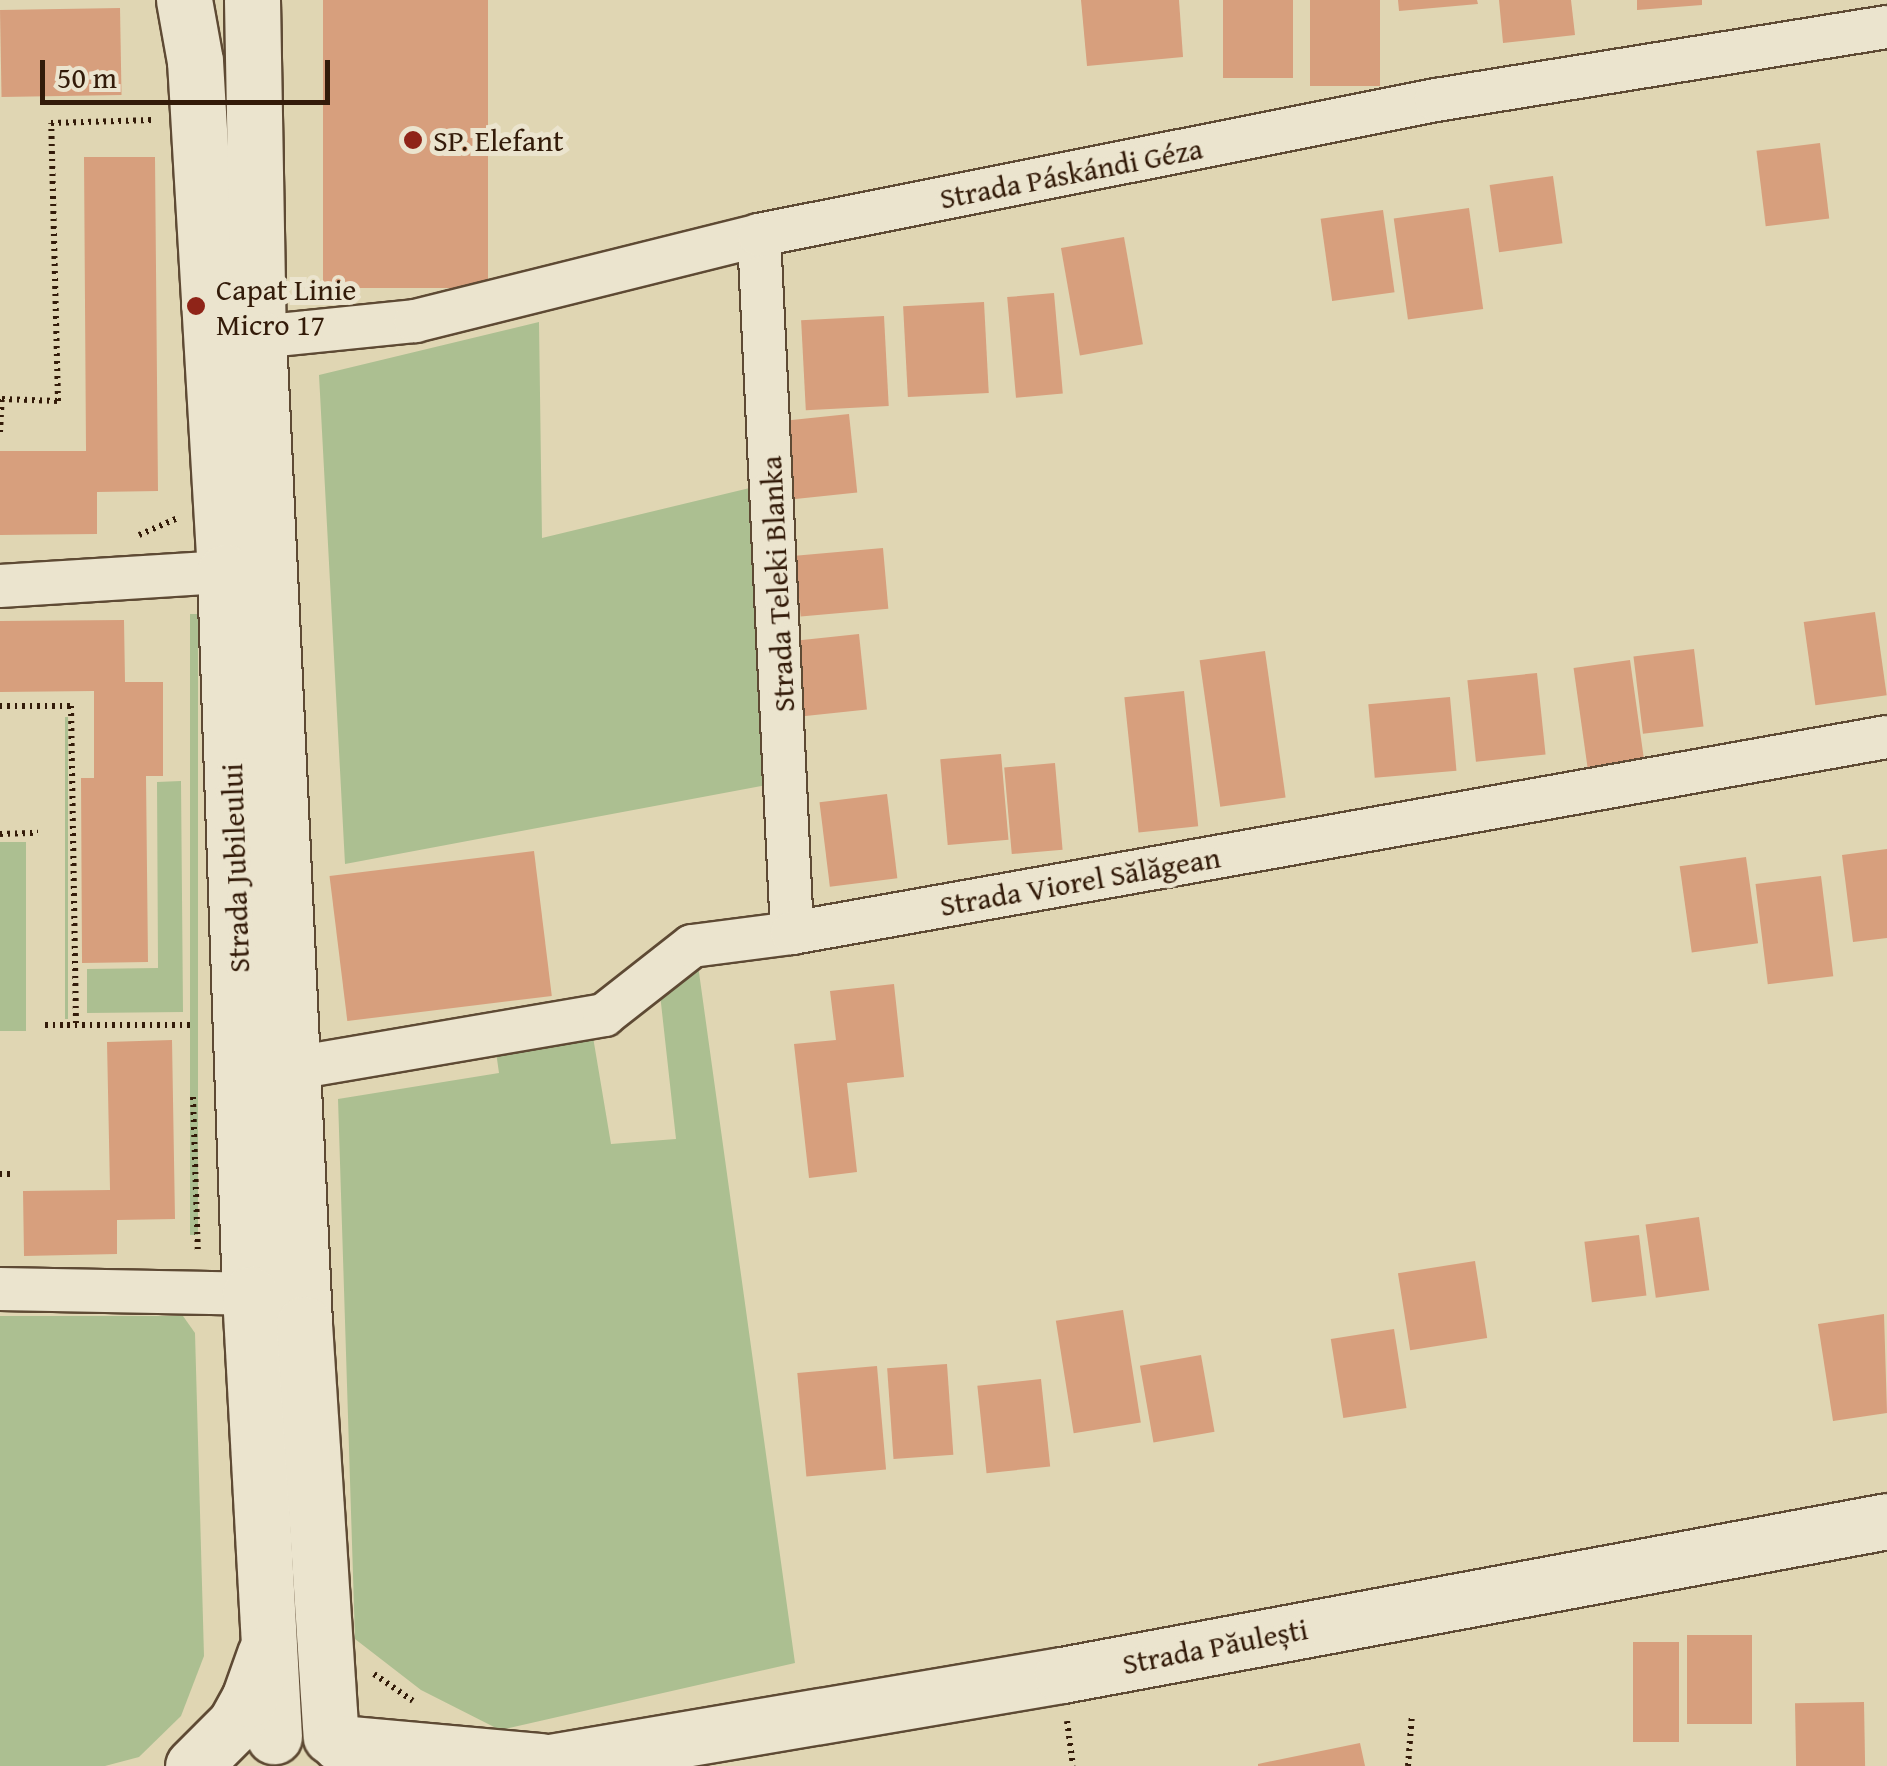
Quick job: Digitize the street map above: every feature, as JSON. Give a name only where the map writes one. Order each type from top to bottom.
[{"type":"street","name":"Strada Jubileului","points":[[184,0],[194,61],[248,580],[295,1068],[304,1324],[342,1649],[340,1748]]},
{"type":"street","name":"Strada Jubileului","points":[[252,0],[258,337],[248,580],[250,1294],[268,1646],[254,1755]]},
{"type":"street","name":"Strada Páskándi Géza","points":[[258,337],[415,321],[759,236],[1436,100],[1887,27]]},
{"type":"street","name":"Strada Teleki Blanka","points":[[759,236],[792,932]]},
{"type":"street","points":[[0,586],[248,580]]},
{"type":"street","name":"Strada Viorel Sălăgean","points":[[295,1068],[604,1015],[692,946],[792,932],[1887,738]]},
{"type":"street","points":[[0,1289],[250,1294],[304,1324]]},
{"type":"street","name":"Strada Păulești","points":[[254,1755],[293,1729],[340,1748],[462,1754],[533,1763],[1082,1671],[1887,1520]]},
{"type":"street","points":[[193,1766],[235,1724],[249,1699],[268,1646]]},
{"type":"street","points":[[342,1649],[356,1694],[378,1717],[404,1734],[462,1754]]},
{"type":"path","points":[[0,432],[2,399],[58,400],[51,122],[168,120]]},
{"type":"path","points":[[0,706],[71,706],[76,1025]]},
{"type":"path","points":[[0,834],[38,833]]},
{"type":"path","points":[[45,1025],[191,1025]]},
{"type":"path","points":[[0,1174],[10,1174]]},
{"type":"path","points":[[342,1649],[420,1705]]},
{"type":"path","points":[[1408,1766],[1412,1714]]},
{"type":"green space","points":[[539,322],[542,538],[758,486],[772,784],[345,864],[319,375]]},
{"type":"green space","points":[[190,614],[198,614],[198,1235],[190,1235]]},
{"type":"green space","points":[[65,717],[68,717],[68,1019]]},
{"type":"green space","points":[[181,781],[183,1012],[87,1013],[87,969],[158,968],[157,782]]},
{"type":"green space","points":[[0,842],[26,842],[26,1031],[0,1031]]},
{"type":"green space","points":[[697,958],[795,1663],[500,1730],[421,1690],[355,1639],[338,1099],[499,1073],[495,1045],[592,1031],[611,1144],[676,1139],[659,985]]},
{"type":"green space","points":[[0,1316],[183,1316],[195,1333],[204,1656],[181,1716],[139,1757],[105,1766],[0,1766]]},
{"type":"building","name":"SP. Elefant","points":[[323,0],[488,0],[488,288],[323,288]]},
{"type":"building","points":[[1081,0],[1179,0],[1183,57],[1087,66]]},
{"type":"building","points":[[1223,0],[1293,0],[1293,78],[1223,78]]},
{"type":"building","points":[[1310,0],[1380,0],[1380,86],[1310,86]]},
{"type":"building","points":[[1398,0],[1477,0],[1478,4],[1399,11]]},
{"type":"building","points":[[1499,0],[1571,0],[1575,35],[1503,43]]},
{"type":"building","points":[[1637,0],[1702,0],[1702,5],[1637,10]]},
{"type":"building","points":[[120,8],[122,95],[2,97],[0,10]]},
{"type":"building","points":[[1820,143],[1829,218],[1766,226],[1756,151]]},
{"type":"building","points":[[84,157],[155,157],[158,491],[97,492],[97,534],[0,535],[0,451],[86,451]]},
{"type":"building","points":[[1553,176],[1562,243],[1499,252],[1490,185]]},
{"type":"building","points":[[1469,208],[1483,309],[1408,320],[1394,219]]},
{"type":"building","points":[[1383,210],[1395,292],[1332,301],[1321,219]]},
{"type":"building","points":[[1124,237],[1143,344],[1080,355],[1061,248]]},
{"type":"building","points":[[1054,293],[1063,394],[1016,398],[1007,297]]},
{"type":"building","points":[[984,302],[989,393],[908,397],[903,306]]},
{"type":"building","points":[[884,316],[889,406],[806,410],[801,320]]},
{"type":"building","points":[[849,414],[857,493],[779,501],[770,422]]},
{"type":"building","points":[[883,548],[888,609],[801,616],[795,556]]},
{"type":"building","points":[[1875,612],[1887,695],[1815,705],[1804,622]]},
{"type":"building","points":[[124,620],[125,682],[163,682],[163,776],[146,776],[148,962],[82,963],[81,778],[94,778],[94,691],[0,692],[0,621]]},
{"type":"building","points":[[859,634],[867,710],[798,717],[790,641]]},
{"type":"building","points":[[1694,649],[1704,726],[1643,734],[1633,656]]},
{"type":"building","points":[[1265,651],[1286,798],[1220,807],[1200,660]]},
{"type":"building","points":[[1630,660],[1645,764],[1588,772],[1574,668]]},
{"type":"building","points":[[1537,673],[1546,755],[1476,762],[1467,680]]},
{"type":"building","points":[[1184,691],[1198,826],[1139,833],[1124,697]]},
{"type":"building","points":[[1450,697],[1456,771],[1375,778],[1368,704]]},
{"type":"building","points":[[1001,754],[1008,840],[948,845],[940,759]]},
{"type":"building","points":[[1055,763],[1063,850],[1012,854],[1004,767]]},
{"type":"building","points":[[887,794],[897,878],[830,887],[820,802]]},
{"type":"building","points":[[1887,849],[1887,938],[1853,942],[1842,855]]},
{"type":"building","points":[[534,851],[552,996],[347,1021],[330,876]]},
{"type":"building","points":[[1746,857],[1758,943],[1692,952],[1680,866]]},
{"type":"building","points":[[1821,876],[1833,976],[1768,984],[1755,884]]},
{"type":"building","points":[[894,984],[904,1077],[847,1083],[857,1172],[809,1178],[794,1044],[836,1040],[830,991]]},
{"type":"building","points":[[172,1040],[175,1219],[117,1220],[117,1254],[24,1256],[23,1191],[110,1190],[107,1042]]},
{"type":"building","points":[[1699,1217],[1709,1290],[1656,1298],[1646,1225]]},
{"type":"building","points":[[1639,1235],[1646,1296],[1592,1302],[1584,1242]]},
{"type":"building","points":[[1475,1261],[1487,1338],[1410,1350],[1398,1273]]},
{"type":"building","points":[[1123,1310],[1141,1423],[1074,1433],[1056,1321]]},
{"type":"building","points":[[1884,1314],[1887,1413],[1833,1421],[1818,1324]]},
{"type":"building","points":[[1394,1329],[1407,1408],[1343,1418],[1331,1339]]},
{"type":"building","points":[[1201,1355],[1215,1432],[1153,1443],[1140,1366]]},
{"type":"building","points":[[947,1364],[953,1455],[893,1459],[887,1368]]},
{"type":"building","points":[[877,1366],[886,1470],[806,1477],[797,1373]]},
{"type":"building","points":[[1041,1379],[1050,1467],[987,1473],[977,1386]]},
{"type":"building","points":[[1687,1635],[1752,1635],[1752,1724],[1687,1724]]},
{"type":"building","points":[[1633,1642],[1679,1642],[1679,1742],[1633,1742]]},
{"type":"building","points":[[1864,1702],[1865,1766],[1796,1766],[1795,1703]]},
{"type":"building","points":[[1360,1743],[1365,1766],[1258,1766],[1258,1764]]},
{"type":"place","name":"SP. Elefant","points":[[413,140]]},
{"type":"place","name":"Capat Linie Micro 17","points":[[196,306]]}]
